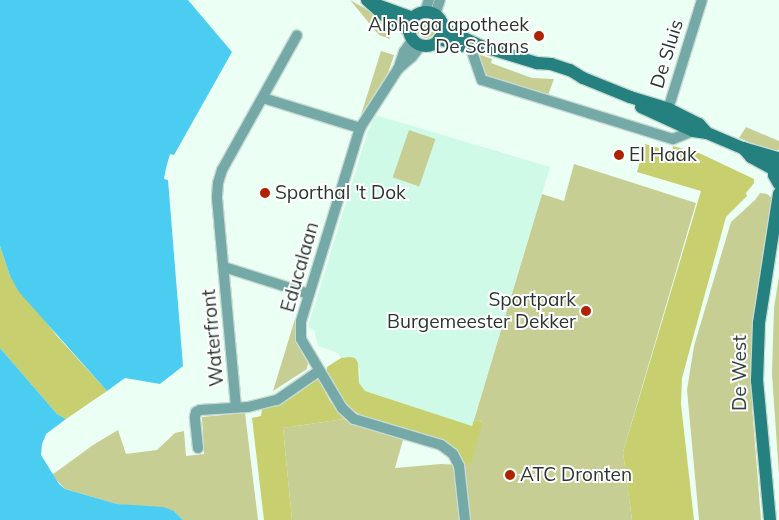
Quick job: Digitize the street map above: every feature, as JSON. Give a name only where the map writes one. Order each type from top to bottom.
[{"type":"main road","points":[[370,2],[385,16],[430,45],[440,34]]},
{"type":"main road","points":[[414,33],[430,9]]},
{"type":"main road","points":[[430,9],[440,34],[537,63],[554,73],[567,77],[583,78],[630,97],[642,107],[699,124],[707,133]]},
{"type":"main road","points":[[667,114],[693,131],[707,133],[743,148],[751,156],[777,161],[774,175],[779,184]]},
{"type":"main road","name":"De West","points":[[770,520],[757,381],[759,322],[766,273],[777,224],[775,210],[779,194]]},
{"type":"street","points":[[430,9],[440,0]]},
{"type":"street","name":"De Sluis","points":[[667,114],[702,0]]},
{"type":"street","name":"Educalaan","points":[[414,33],[398,69],[360,128],[301,321],[301,339],[342,408],[354,419],[440,445],[453,454],[460,466],[466,520]]},
{"type":"street","name":"Waterfront","points":[[236,406],[217,197],[220,175],[298,34]]},
{"type":"street","points":[[475,46],[482,80],[673,139],[693,131]]},
{"type":"street","points":[[263,98],[360,128]]},
{"type":"street","name":"Waterfront","points":[[224,267],[309,294]]},
{"type":"street","points":[[198,448],[196,412],[236,406],[248,407],[277,400],[319,371]]},
{"type":"shaded area","points":[[375,115],[550,167],[472,426],[365,391],[359,383],[360,369],[349,357],[341,358],[338,353],[318,346],[314,330],[308,327],[366,137]]},
{"type":"green space","points":[[350,0],[389,22],[387,27],[390,39],[379,35]]},
{"type":"green space","points":[[426,18],[433,21],[436,28],[433,35],[426,38],[419,35],[416,28],[419,21]]},
{"type":"green space","points":[[381,51],[394,55],[388,73],[361,115]]},
{"type":"green space","points":[[475,53],[492,59],[491,63],[532,78],[554,79],[548,95],[488,77]]},
{"type":"green space","points":[[746,127],[779,141],[779,150],[768,150],[739,138]]},
{"type":"green space","points":[[409,130],[435,139],[419,186],[393,177]]},
{"type":"green space","points":[[645,144],[672,152],[673,146],[699,153],[754,179],[754,183],[746,193],[747,196],[726,217],[682,378],[681,404],[694,520],[632,520],[623,452],[701,191],[637,172]]},
{"type":"green space","name":"Sportpark Burgemeester Dekker","points":[[574,164],[696,203],[623,452],[632,520],[292,520],[283,428],[344,419],[403,440],[395,468],[441,464],[463,465],[483,422],[474,420],[542,194],[564,201]]},
{"type":"green space","points":[[760,193],[767,194],[773,199],[758,288],[754,334],[752,406],[761,520],[699,520],[687,390],[694,346],[731,222]]},
{"type":"green space","points":[[0,246],[10,276],[57,336],[107,391],[66,419],[57,414],[0,348]]},
{"type":"green space","points":[[779,276],[779,475],[772,374],[774,308]]},
{"type":"green space","points":[[295,319],[295,339],[308,363],[307,369],[273,391]]},
{"type":"green space","points":[[341,358],[355,358],[358,363],[359,383],[365,391],[472,426],[474,420],[483,422],[471,463],[463,465],[455,452],[362,416],[342,403],[326,375],[327,367]]},
{"type":"green space","points":[[316,375],[330,401],[344,419],[283,428],[292,520],[264,520],[252,418],[261,416],[262,409]]},
{"type":"green space","points":[[245,413],[258,520],[183,520],[174,511],[117,504],[65,489],[52,475],[93,445],[118,430],[126,454],[157,450],[175,433],[184,431],[186,456],[204,454],[202,417]]},
{"type":"water","points":[[0,0],[188,0],[232,52],[174,155],[170,154],[166,168],[164,179],[168,180],[183,366],[160,384],[125,378],[107,391],[19,292],[10,276],[0,246]]},
{"type":"water","points":[[0,348],[57,414],[66,419],[46,434],[42,444],[41,455],[59,484],[65,489],[117,504],[163,507],[174,511],[183,520],[0,520]]},
{"type":"place","name":"Alphega apotheek De Schans","points":[[539,36]]},
{"type":"place","name":"El Haak","points":[[619,155]]},
{"type":"place","name":"Sporthal 't Dok","points":[[265,193]]},
{"type":"place","name":"Sportpark Burgemeester Dekker","points":[[586,311]]},
{"type":"place","name":"ATC Dronten","points":[[510,475]]}]
